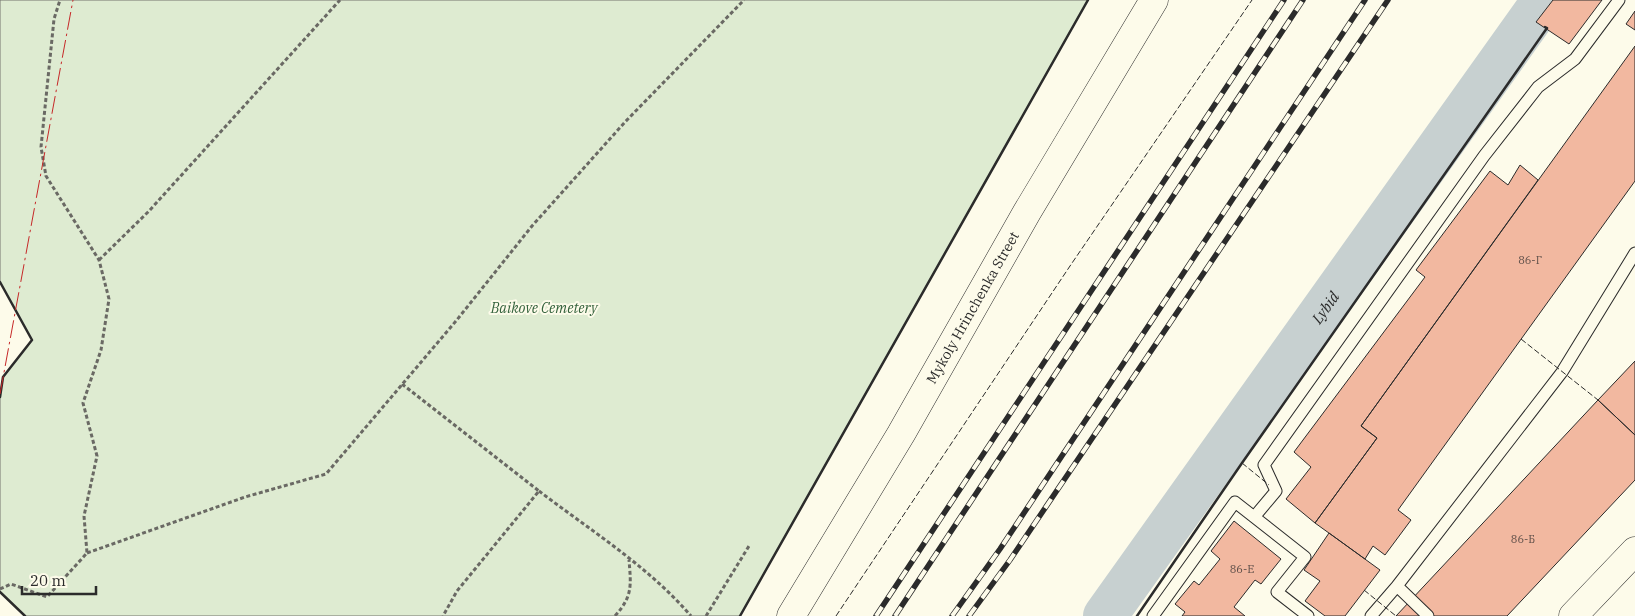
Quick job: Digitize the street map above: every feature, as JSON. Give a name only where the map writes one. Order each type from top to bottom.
[{"type":"main road","name":"Mykoly Hrinchenka Street","points":[[791,616],[900,434],[1027,212],[1154,0]]},
{"type":"main road","points":[[1573,616],[1635,551]]},
{"type":"lane","points":[[1255,516],[1276,491],[1264,465],[1484,156],[1538,87],[1575,59],[1619,0]]},
{"type":"lane","points":[[1371,616],[1397,586],[1562,372],[1635,253]]},
{"type":"lane","points":[[1153,616],[1235,502],[1305,557],[1277,592],[1308,616]]},
{"type":"lane","points":[[1397,586],[1428,616]]},
{"type":"path","points":[[60,0],[54,19],[41,147],[46,176],[99,260],[109,298],[101,350],[83,403],[98,456],[84,516],[87,553]]},
{"type":"path","points":[[99,260],[149,211],[340,0]]},
{"type":"path","points":[[0,589],[11,584],[48,597],[87,553],[245,497],[326,474],[532,226],[625,122],[744,0]]},
{"type":"path","points":[[402,384],[629,560],[675,597],[691,616]]},
{"type":"path","points":[[443,616],[458,591],[539,491]]},
{"type":"path","points":[[706,616],[749,546]]},
{"type":"path","points":[[615,616],[625,605],[631,586],[629,560]]},
{"type":"green space","name":"Baikove Cemetery","points":[[0,0],[1088,0],[740,616],[25,616],[0,592],[0,397],[3,377],[32,340],[0,282]]},
{"type":"building","points":[[1553,0],[1602,0],[1569,44],[1536,22]]},
{"type":"building","points":[[1635,11],[1635,30],[1626,24]]},
{"type":"building","points":[[1635,46],[1635,181],[1398,510],[1411,520],[1385,555],[1373,546],[1365,559],[1315,523],[1377,438],[1361,426]]},
{"type":"building","points":[[1520,165],[1538,180],[1361,426],[1377,438],[1315,523],[1286,499],[1311,467],[1294,452],[1425,277],[1416,270],[1490,171],[1508,185]]},
{"type":"building","points":[[1635,361],[1635,435],[1598,400]]},
{"type":"building","points":[[1598,400],[1635,435],[1635,480],[1507,616],[1396,616]]},
{"type":"building","points":[[1234,521],[1281,559],[1261,584],[1255,580],[1234,607],[1245,616],[1182,616],[1185,612],[1175,604],[1194,581],[1199,585],[1220,559],[1211,551]]},
{"type":"building","points":[[1329,533],[1380,570],[1345,616],[1325,616],[1305,601],[1320,581],[1304,570]]},
{"type":"waterway","name":"Lybid","points":[[1105,616],[1544,0]]},
{"type":"railway","points":[[876,616],[1284,0]]},
{"type":"railway","points":[[895,616],[1303,0]]},
{"type":"railway","points":[[952,616],[1000,549],[1365,0]]},
{"type":"railway","points":[[969,616],[1010,560],[1388,0]]},
{"type":"fence","points":[[836,616],[1070,266],[1252,0]]},
{"type":"fence","points":[[1521,339],[1598,400]]},
{"type":"fence","points":[[1242,463],[1269,485]]},
{"type":"fence","points":[[1364,590],[1396,616]]},
{"type":"wall","points":[[740,616],[1088,0]]},
{"type":"wall","points":[[1137,616],[1547,28],[1545,27]]},
{"type":"wall","points":[[0,282],[32,340],[3,377],[0,397]]},
{"type":"wall","points":[[0,592],[25,616]]},
{"type":"power","points":[[0,394],[73,0]]}]
